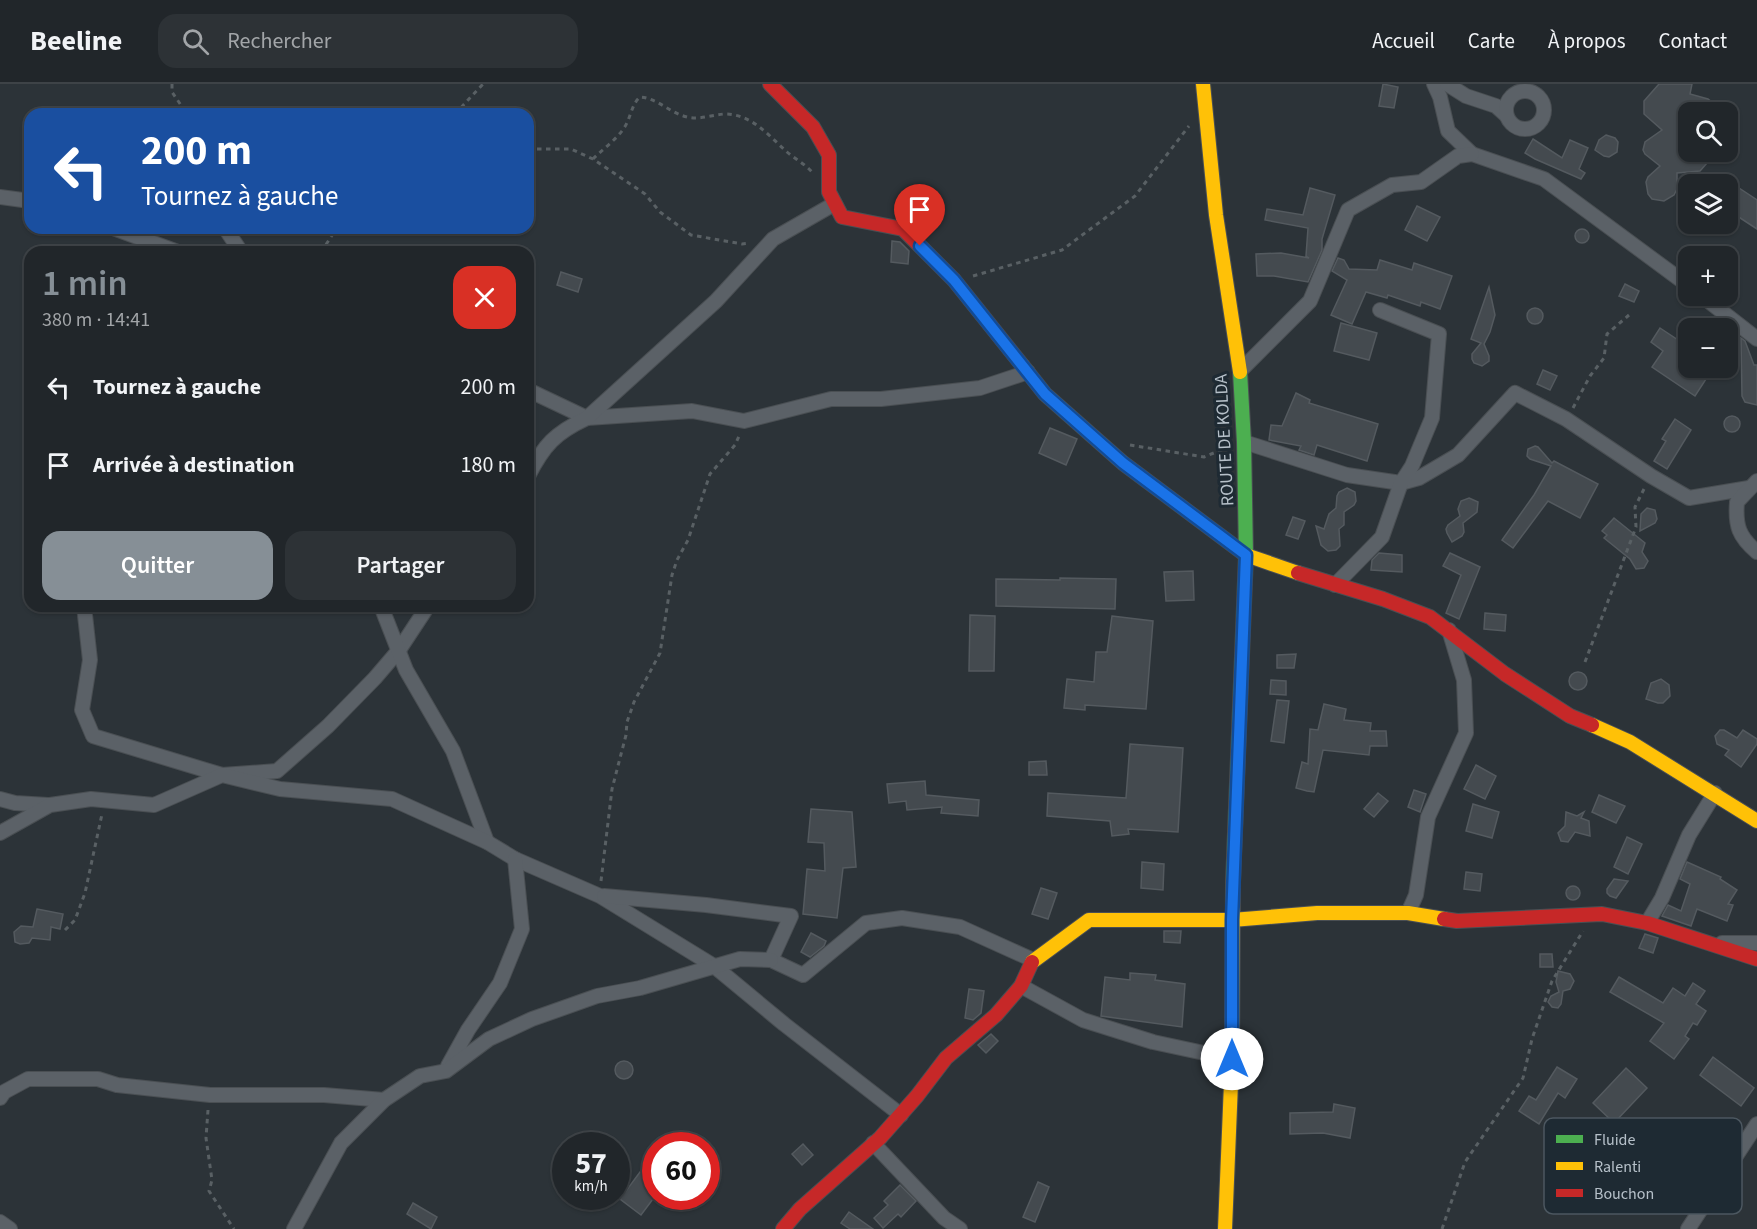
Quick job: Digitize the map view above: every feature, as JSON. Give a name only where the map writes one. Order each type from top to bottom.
[{"type":"street","points":[[770,84],[813,127],[829,155],[831,198],[842,217],[903,229],[954,280],[1045,394],[1123,463],[1246,555],[1383,599],[1430,617],[1505,674],[1570,716],[1629,742],[1757,821]]},
{"type":"street","name":"ROUTE DE KOLDA","points":[[1203,84],[1216,215],[1240,371],[1244,442],[1246,555],[1232,920],[1232,1059],[1226,1229]]},
{"type":"street","points":[[1434,84],[1440,97],[1448,130],[1472,154],[1544,178],[1678,278]]},
{"type":"street","points":[[1447,84],[1466,96],[1496,106],[1506,115]]},
{"type":"street","points":[[1240,371],[1310,301],[1348,210],[1392,185],[1421,182],[1458,156],[1472,154]]},
{"type":"street","points":[[0,197],[24,200]]},
{"type":"street","points":[[534,464],[540,452],[564,429],[587,418],[716,301],[773,239],[831,198]]},
{"type":"street","points":[[129,234],[162,246]]},
{"type":"street","points":[[1715,306],[1757,339]]},
{"type":"street","points":[[1335,585],[1382,537],[1401,483],[1412,466],[1431,418],[1439,334],[1380,310]]},
{"type":"street","points":[[534,393],[587,418],[692,411],[744,421],[831,399],[881,399],[980,388],[1028,372]]},
{"type":"street","points":[[1244,442],[1347,475],[1401,483],[1419,478],[1458,455],[1515,393],[1529,398],[1566,419],[1651,476],[1689,498],[1753,485]]},
{"type":"street","points":[[1753,485],[1737,502],[1735,522],[1745,542],[1757,552]]},
{"type":"street","points":[[85,612],[90,660],[82,710],[93,736],[222,775],[280,789],[392,799],[487,842],[515,859],[600,896],[714,966],[784,1024],[901,1114]]},
{"type":"street","points":[[383,612],[406,670],[453,751],[487,842]]},
{"type":"street","points":[[0,799],[15,803],[50,805],[91,799],[154,805],[222,775],[277,771],[336,718],[375,678],[399,650],[424,612]]},
{"type":"street","points":[[1408,913],[1416,896],[1428,817],[1466,733],[1464,681],[1449,630]]},
{"type":"street","points":[[1647,923],[1662,898],[1689,835],[1715,793]]},
{"type":"street","points":[[0,832],[50,805]]},
{"type":"street","points":[[446,1071],[468,1030],[500,983],[522,929],[515,859]]},
{"type":"street","points":[[600,896],[706,905],[791,916],[771,960]]},
{"type":"street","points":[[783,1229],[800,1209],[837,1178],[901,1114],[946,1058],[996,1015],[1021,986],[1033,960],[1089,920],[1232,920],[1317,913],[1408,913],[1457,921],[1602,914],[1647,923],[1757,959]]},
{"type":"street","points":[[294,1229],[340,1143],[384,1100],[420,1076],[446,1071],[489,1039],[532,1019],[597,996],[640,988],[740,959],[771,960],[802,975],[866,923],[902,918],[960,927],[1033,960]]},
{"type":"street","points":[[1705,943],[1757,943]]},
{"type":"street","points":[[1021,986],[1083,1020],[1153,1042],[1232,1059]]},
{"type":"street","points":[[0,1098],[4,1092],[28,1079],[98,1079],[117,1085],[210,1095],[324,1095],[384,1100]]},
{"type":"street","points":[[1742,1147],[1757,1124]]},
{"type":"street","points":[[873,1143],[944,1218],[960,1229]]},
{"type":"street","points":[[1688,1229],[1698,1214]]},
{"type":"street","points":[[0,1222],[10,1229]]},
{"type":"path","points":[[172,84],[172,92],[182,108]]},
{"type":"path","points":[[461,108],[483,84]]},
{"type":"path","points":[[593,159],[622,131],[631,118],[634,102],[640,97],[647,98],[687,117],[710,117],[725,114],[747,118],[766,130],[786,151],[810,169],[831,198]]},
{"type":"path","points":[[954,280],[1062,250],[1135,196],[1205,105]]},
{"type":"path","points":[[534,149],[571,149],[593,159],[645,194],[660,212],[691,235],[742,244],[773,239]]},
{"type":"path","points":[[1566,419],[1590,375],[1604,358],[1607,334],[1629,315]]},
{"type":"path","points":[[600,896],[612,789],[634,702],[660,653],[672,575],[688,540],[710,474],[735,445],[744,421]]},
{"type":"path","points":[[1129,445],[1204,457],[1244,442]]},
{"type":"path","points":[[1585,662],[1636,527],[1635,507],[1651,476]]},
{"type":"path","points":[[65,930],[75,920],[85,893],[105,800]]},
{"type":"path","points":[[1442,1229],[1465,1162],[1523,1078],[1532,1039],[1552,981],[1583,931]]},
{"type":"path","points":[[210,1095],[206,1138],[212,1180],[209,1191],[234,1229]]},
{"type":"building","points":[[1383,84],[1398,87],[1394,108],[1379,106]]},
{"type":"building","points":[[1659,84],[1692,84],[1690,94],[1712,102],[1678,102],[1678,162],[1708,162],[1700,171],[1677,173],[1677,189],[1674,195],[1664,201],[1652,199],[1648,194],[1646,182],[1648,177],[1660,166],[1643,150],[1645,142],[1662,130],[1644,114],[1644,101]]},
{"type":"building","points":[[1606,135],[1615,138],[1618,142],[1617,152],[1609,157],[1595,150],[1599,140]]},
{"type":"building","points":[[1533,139],[1562,158],[1570,140],[1588,148],[1579,169],[1585,173],[1581,179],[1525,153]]},
{"type":"building","points":[[1738,187],[1757,200],[1757,229],[1738,217]]},
{"type":"building","points":[[1310,188],[1335,195],[1322,239],[1322,250],[1308,282],[1274,276],[1257,276],[1256,254],[1281,253],[1309,258],[1306,256],[1308,228],[1265,220],[1267,209],[1303,215]]},
{"type":"building","points":[[1417,206],[1440,217],[1427,241],[1405,230]]},
{"type":"building","points":[[1582,229],[1587,231],[1589,236],[1587,241],[1582,243],[1577,241],[1575,236],[1577,231]]},
{"type":"building","points":[[892,241],[900,242],[909,251],[908,264],[891,262]]},
{"type":"building","points":[[1338,258],[1344,260],[1349,269],[1377,270],[1380,260],[1412,270],[1414,263],[1452,276],[1440,309],[1421,302],[1420,306],[1388,295],[1387,298],[1366,292],[1352,324],[1331,315],[1347,280],[1332,271]]},
{"type":"building","points":[[561,272],[582,279],[578,292],[557,285]]},
{"type":"building","points":[[1625,284],[1639,291],[1634,302],[1619,296]]},
{"type":"building","points":[[1489,287],[1495,315],[1484,344],[1489,361],[1482,366],[1474,363],[1472,359],[1472,354],[1481,343],[1471,339]]},
{"type":"building","points":[[1535,308],[1541,310],[1543,316],[1541,322],[1535,324],[1529,322],[1527,316],[1529,310]]},
{"type":"building","points":[[1341,323],[1377,333],[1369,360],[1334,351]]},
{"type":"building","points":[[1660,328],[1678,340],[1678,378],[1707,378],[1695,396],[1652,367],[1663,351],[1651,342]]},
{"type":"building","points":[[1741,338],[1745,341],[1754,365],[1757,365],[1757,405],[1745,402],[1742,396]]},
{"type":"building","points":[[1543,370],[1557,376],[1550,390],[1537,384]]},
{"type":"building","points":[[1296,393],[1310,400],[1309,403],[1378,424],[1367,461],[1317,445],[1314,455],[1299,450],[1301,446],[1269,440],[1271,425],[1282,426]]},
{"type":"building","points":[[1732,416],[1740,424],[1732,432],[1724,424]]},
{"type":"building","points":[[1675,419],[1691,430],[1667,469],[1654,461],[1666,441],[1662,439]]},
{"type":"building","points":[[1050,428],[1077,439],[1066,465],[1039,453]]},
{"type":"building","points":[[1535,446],[1552,463],[1554,461],[1598,484],[1580,518],[1548,501],[1513,548],[1502,540],[1534,495],[1551,466],[1527,456],[1528,449]]},
{"type":"building","points":[[1347,488],[1355,492],[1356,501],[1344,512],[1344,525],[1339,529],[1340,546],[1336,550],[1328,551],[1321,545],[1316,526],[1324,529],[1329,514],[1336,508],[1339,492]]},
{"type":"building","points":[[1469,498],[1478,502],[1477,512],[1463,523],[1462,536],[1452,542],[1446,529],[1460,516],[1458,509],[1461,501]]},
{"type":"building","points":[[1647,508],[1655,510],[1657,519],[1655,523],[1640,531],[1641,514]]},
{"type":"building","points":[[1293,517],[1305,521],[1298,539],[1286,535]]},
{"type":"building","points":[[1614,518],[1645,543],[1642,552],[1648,561],[1644,568],[1636,569],[1630,559],[1604,538],[1607,535],[1602,531]]},
{"type":"building","points":[[1379,553],[1402,555],[1402,572],[1371,570],[1372,560]]},
{"type":"building","points":[[1450,553],[1480,567],[1459,619],[1446,613],[1461,575],[1443,566]]},
{"type":"building","points":[[1193,571],[1194,600],[1166,601],[1164,572]]},
{"type":"building","points":[[1060,578],[1116,579],[1115,609],[996,606],[996,579],[1060,580]]},
{"type":"building","points":[[1485,613],[1506,615],[1505,631],[1484,629]]},
{"type":"building","points":[[970,615],[995,616],[994,671],[969,671]]},
{"type":"building","points":[[1112,616],[1153,621],[1146,709],[1085,705],[1085,710],[1064,708],[1067,679],[1094,682],[1096,652],[1107,652]]},
{"type":"building","points":[[1296,654],[1294,668],[1277,668],[1277,655]]},
{"type":"building","points":[[1578,672],[1584,675],[1587,681],[1584,687],[1578,690],[1572,687],[1569,681],[1572,675]]},
{"type":"building","points":[[1661,679],[1669,685],[1670,696],[1663,703],[1646,699],[1651,683]]},
{"type":"building","points":[[1271,680],[1286,681],[1286,695],[1270,694]]},
{"type":"building","points":[[1277,700],[1289,701],[1284,743],[1271,741]]},
{"type":"building","points":[[1324,704],[1346,709],[1344,720],[1371,723],[1370,731],[1386,731],[1387,746],[1370,746],[1369,755],[1323,750],[1314,792],[1307,791],[1296,788],[1302,762],[1308,764],[1310,729],[1318,730]]},
{"type":"building","points":[[1720,730],[1737,738],[1743,730],[1757,739],[1757,744],[1741,767],[1725,755],[1729,750],[1717,744],[1715,736]]},
{"type":"building","points":[[1130,744],[1183,748],[1178,832],[1128,829],[1129,834],[1112,836],[1110,821],[1047,816],[1048,793],[1126,798]]},
{"type":"building","points":[[1046,761],[1047,775],[1029,775],[1029,762]]},
{"type":"building","points":[[1476,765],[1496,776],[1485,799],[1464,789]]},
{"type":"building","points":[[925,781],[926,795],[979,800],[978,816],[941,813],[942,807],[907,810],[906,801],[889,803],[887,784]]},
{"type":"building","points":[[1414,790],[1426,794],[1420,812],[1408,807]]},
{"type":"building","points":[[1378,793],[1388,801],[1374,817],[1364,809]]},
{"type":"building","points":[[1599,795],[1625,806],[1616,823],[1592,812]]},
{"type":"building","points":[[1473,804],[1499,812],[1492,838],[1466,831]]},
{"type":"building","points":[[811,809],[852,812],[856,867],[843,868],[837,918],[803,914],[807,869],[825,871],[824,843],[808,842]]},
{"type":"building","points":[[1566,812],[1577,816],[1584,812],[1581,818],[1589,821],[1590,836],[1575,832],[1568,842],[1561,841],[1558,833],[1565,826]]},
{"type":"building","points":[[1627,837],[1642,844],[1628,874],[1614,867]]},
{"type":"building","points":[[1142,862],[1164,864],[1163,890],[1141,888]]},
{"type":"building","points":[[1687,862],[1721,877],[1720,879],[1737,890],[1728,904],[1733,905],[1727,921],[1697,909],[1691,926],[1662,916],[1668,905],[1681,911],[1690,884],[1680,879]]},
{"type":"building","points":[[1466,872],[1482,874],[1480,891],[1464,889]]},
{"type":"building","points":[[1614,879],[1628,881],[1616,898],[1607,893]]},
{"type":"building","points":[[1570,886],[1576,886],[1580,893],[1576,900],[1570,900],[1566,896],[1566,890]]},
{"type":"building","points":[[1041,888],[1057,893],[1048,919],[1032,914]]},
{"type":"building","points":[[37,909],[63,914],[60,929],[51,927],[50,940],[32,938],[29,943],[15,942],[14,932],[21,926],[33,927]]},
{"type":"building","points":[[1164,931],[1181,931],[1180,943],[1164,942]]},
{"type":"building","points":[[811,933],[826,941],[824,946],[810,957],[801,952]]},
{"type":"building","points":[[1645,934],[1658,938],[1653,953],[1639,948]]},
{"type":"building","points":[[1540,954],[1552,954],[1553,967],[1540,967]]},
{"type":"building","points":[[1558,971],[1570,974],[1574,981],[1570,989],[1563,991],[1558,1008],[1552,1007],[1548,1002],[1551,996],[1559,992],[1556,982]]},
{"type":"building","points":[[1130,973],[1156,975],[1155,980],[1185,984],[1182,1027],[1101,1016],[1105,977],[1130,980]]},
{"type":"building","points":[[1619,977],[1663,1003],[1673,988],[1685,996],[1693,983],[1705,991],[1696,1004],[1706,1011],[1697,1025],[1693,1023],[1685,1036],[1689,1039],[1674,1059],[1650,1041],[1664,1023],[1610,992]]},
{"type":"building","points":[[969,989],[984,991],[981,1013],[973,1020],[965,1018]]},
{"type":"building","points":[[991,1034],[998,1041],[986,1053],[978,1045]]},
{"type":"building","points":[[1713,1057],[1754,1088],[1741,1106],[1700,1075]]},
{"type":"building","points":[[624,1061],[630,1064],[633,1070],[630,1076],[624,1079],[618,1076],[615,1070],[618,1064]]},
{"type":"building","points":[[1557,1067],[1577,1079],[1565,1098],[1558,1093],[1539,1124],[1519,1111],[1529,1096],[1536,1100]]},
{"type":"building","points":[[1626,1068],[1647,1088],[1619,1118],[1609,1118],[1593,1103]]},
{"type":"building","points":[[1334,1104],[1355,1108],[1350,1138],[1323,1133],[1290,1134],[1290,1113],[1333,1112]]},
{"type":"building","points":[[803,1144],[813,1155],[802,1165],[792,1154]]},
{"type":"building","points":[[640,1172],[642,1173],[642,1210],[645,1210],[641,1215],[630,1207],[630,1186]]},
{"type":"building","points":[[1038,1182],[1049,1187],[1035,1222],[1023,1217]]},
{"type":"building","points":[[900,1185],[916,1201],[901,1217],[898,1214],[883,1228],[874,1218],[888,1205],[884,1201]]},
{"type":"building","points":[[413,1203],[437,1217],[431,1229],[407,1214]]},
{"type":"building","points":[[849,1212],[873,1229],[850,1229],[841,1223]]},
{"type":"traffic: fast","points":[[1233,883],[1246,555],[1240,372]]},
{"type":"traffic: slow","points":[[1203,84],[1216,215],[1240,372]]},
{"type":"traffic: slow","points":[[1022,365],[1045,394],[1123,463],[1246,555],[1298,573]]},
{"type":"traffic: slow","points":[[1592,725],[1630,742],[1757,821]]},
{"type":"traffic: slow","points":[[1225,1229],[1232,1059],[1233,883]]},
{"type":"traffic: slow","points":[[1032,962],[1089,920],[1232,920],[1317,913],[1408,913],[1444,919]]},
{"type":"traffic: jam","points":[[770,84],[813,127],[829,155],[829,192],[842,217],[903,229],[954,280],[1022,365]]},
{"type":"traffic: jam","points":[[1298,573],[1383,599],[1430,617],[1505,674],[1570,716],[1592,725]]},
{"type":"traffic: jam","points":[[1444,919],[1457,921],[1602,914],[1647,923],[1757,959]]},
{"type":"traffic: jam","points":[[783,1229],[800,1209],[880,1138],[917,1096],[946,1058],[996,1015],[1021,986],[1032,962]]},
{"type":"route","points":[[920,246],[954,280],[1045,394],[1123,463],[1246,555],[1232,920],[1232,1059]]}]
